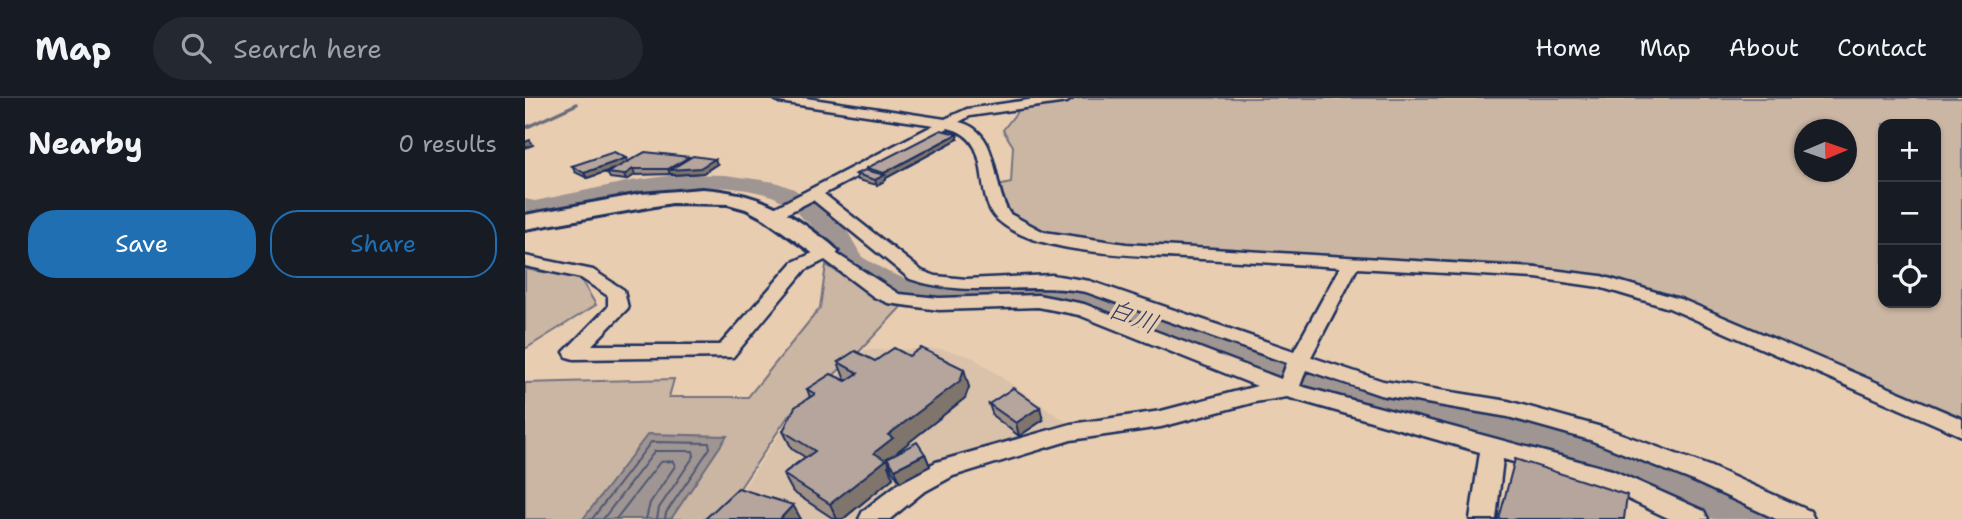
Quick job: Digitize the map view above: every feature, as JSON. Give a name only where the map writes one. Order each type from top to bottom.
[{"type":"street","points":[[779,98],[966,128],[976,136],[983,149],[999,211],[1004,217],[1039,236],[1126,249],[1536,273],[1579,278],[1629,289],[1699,313],[1962,428]]},
{"type":"street","points":[[774,214],[973,112],[1067,98]]},
{"type":"street","points":[[815,194],[916,275],[928,280],[960,284],[1050,281],[1090,287],[1380,388],[1508,409],[1597,433],[1700,473],[1801,519]]},
{"type":"street","points":[[525,222],[684,197],[741,200],[774,214],[881,293],[895,299],[939,304],[1014,301],[1060,304],[1084,310],[1288,390],[1612,480],[1695,519]]},
{"type":"street","points":[[525,261],[587,274],[617,294],[618,308],[574,352],[726,352],[799,266],[826,252]]},
{"type":"street","points":[[1288,390],[1299,360],[1351,262]]},
{"type":"street","points":[[872,519],[913,486],[944,469],[1071,432],[1161,419],[1255,394],[1288,390]]},
{"type":"street","points":[[1483,519],[1493,445]]},
{"type":"shaded area","points":[[1081,98],[1962,98],[1962,417],[1679,298],[1608,278],[1528,265],[1190,249],[1068,239],[1041,231],[1020,220],[1004,206],[998,186],[1011,183],[1013,146],[1003,130],[1020,108]]},
{"type":"shaded area","points":[[826,265],[884,301],[901,307],[857,354],[789,415],[719,519],[525,519],[525,383],[674,379],[669,397],[748,397],[820,308]]},
{"type":"shaded area","points":[[525,269],[580,278],[596,305],[525,349]]},
{"type":"shaded area","points":[[941,349],[972,357],[1072,426],[942,465],[867,519],[723,519],[792,415],[865,350]]},
{"type":"water","points":[[648,434],[727,436],[671,519],[583,519]]},
{"type":"building","points":[[941,130],[957,134],[884,173],[867,168]]},
{"type":"building","points":[[614,152],[626,158],[584,173],[572,166]]},
{"type":"building","points":[[645,152],[689,157],[668,169],[633,169],[624,175],[607,173]]},
{"type":"building","points":[[693,156],[715,159],[700,168],[670,170]]},
{"type":"building","points":[[865,170],[885,175],[875,180],[856,174]]},
{"type":"building","points":[[894,348],[909,356],[921,348],[964,369],[960,381],[888,435],[893,438],[874,453],[886,460],[830,504],[783,474],[815,451],[783,431],[795,407],[815,394],[807,389],[831,374],[846,381],[858,373],[838,362],[855,351],[875,361]]},
{"type":"building","points":[[1013,388],[1040,407],[1016,423],[989,404]]},
{"type":"building","points":[[917,442],[925,454],[895,469],[887,458]]},
{"type":"building","points":[[1515,459],[1627,495],[1624,519],[1499,519]]},
{"type":"building","points":[[738,488],[793,505],[780,519],[705,519]]},
{"type":"waterway","points":[[525,128],[577,104]]},
{"type":"waterway","name":"白川","points":[[525,206],[533,209],[631,188],[682,181],[726,182],[775,189],[786,194],[836,232],[851,262],[878,278],[910,290],[941,293],[1044,290],[1074,293],[1348,400],[1504,426],[1629,462],[1752,519]]}]
